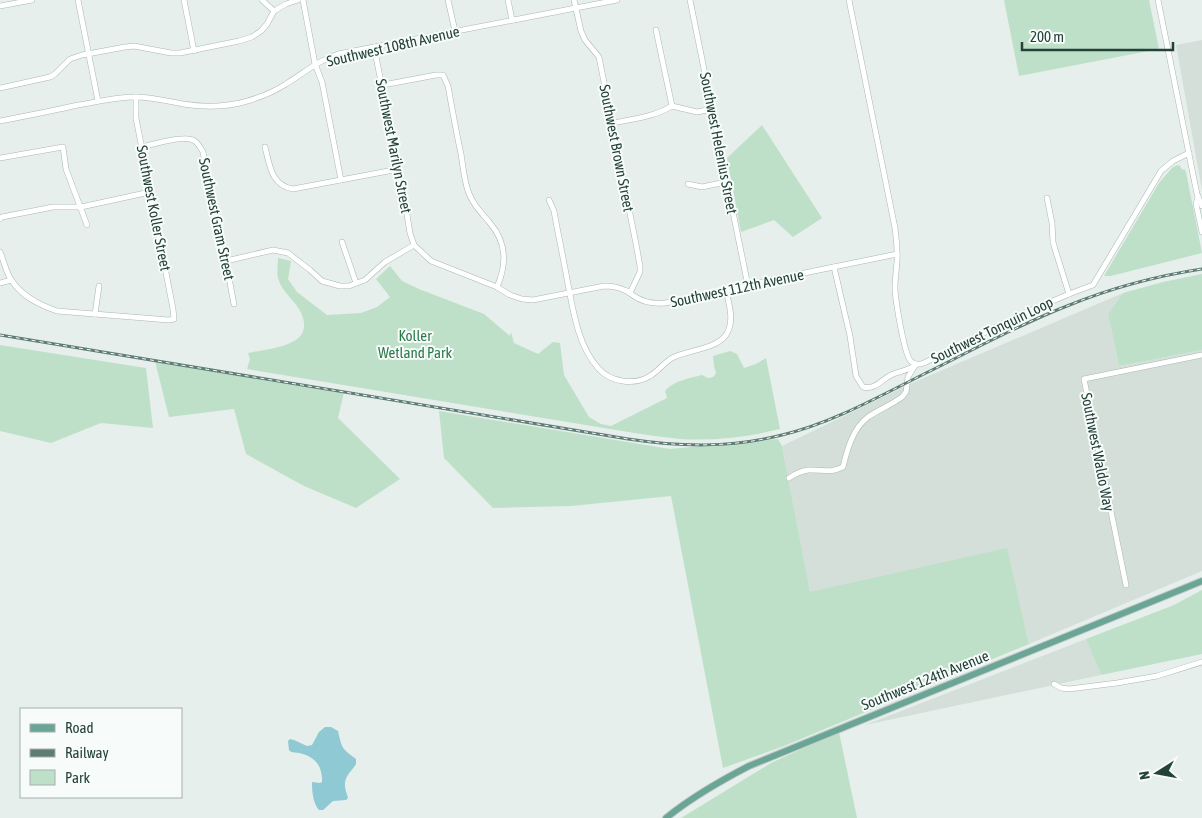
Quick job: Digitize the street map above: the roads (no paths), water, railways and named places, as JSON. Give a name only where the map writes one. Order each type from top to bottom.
[{"type":"main road","name":"Southwest 124th Avenue","points":[[666,818],[695,796],[721,780],[757,762],[1202,581]]},
{"type":"street","points":[[0,6],[32,0]]},
{"type":"street","points":[[78,0],[98,101]]},
{"type":"street","points":[[184,0],[194,51]]},
{"type":"street","points":[[262,0],[274,12]]},
{"type":"street","points":[[0,88],[50,77],[56,74],[70,59],[89,54],[134,46],[171,53],[194,51],[240,41],[252,37],[261,31],[274,12],[286,4],[298,0]]},
{"type":"street","points":[[303,0],[316,64],[322,82],[341,180]]},
{"type":"street","points":[[448,0],[454,32]]},
{"type":"street","points":[[508,0],[512,20]]},
{"type":"street","name":"Southwest Brown Street","points":[[574,0],[579,25],[585,40],[599,58],[613,123],[640,266],[638,278],[630,293]]},
{"type":"street","name":"Southwest 108th Avenue","points":[[0,121],[125,97],[164,99],[202,106],[241,103],[264,96],[285,85],[316,64],[338,54],[617,0]]},
{"type":"street","name":"Southwest Helenius Street","points":[[690,0],[748,286]]},
{"type":"street","name":"Southwest Tonquin Loop","points":[[849,0],[895,228],[897,254],[895,289],[902,331],[909,358],[916,364],[924,363],[1020,315],[1093,285],[1162,172],[1173,161],[1189,153]]},
{"type":"street","points":[[1158,0],[1198,197],[1202,206]]},
{"type":"street","points":[[656,30],[672,106]]},
{"type":"street","name":"Southwest Marilyn Street","points":[[374,47],[410,233],[414,245]]},
{"type":"street","points":[[383,86],[443,75],[448,86],[468,191],[477,209],[497,233],[503,251],[504,262],[497,287]]},
{"type":"street","name":"Southwest Koller Street","points":[[95,314],[174,319],[136,118],[136,97]]},
{"type":"street","points":[[613,123],[652,115],[672,106],[697,112],[712,109]]},
{"type":"street","name":"Southwest Gram Street","points":[[142,147],[182,138],[191,139],[199,145],[203,152],[218,236],[226,261],[234,304]]},
{"type":"street","points":[[0,158],[62,147],[66,169],[87,225]]},
{"type":"street","points":[[266,147],[272,174],[286,188],[297,189],[399,169]]},
{"type":"street","points":[[688,184],[702,187],[726,182]]},
{"type":"street","points":[[0,219],[2,217],[53,207],[81,207],[150,192]]},
{"type":"street","points":[[1198,197],[1196,204],[1202,232]]},
{"type":"street","points":[[1047,198],[1052,222],[1053,242],[1070,294]]},
{"type":"street","points":[[549,200],[554,212],[579,334],[599,370],[615,380],[635,381],[651,376],[671,358],[709,346],[723,338],[730,328],[731,320],[726,290]]},
{"type":"street","points":[[342,242],[356,283]]},
{"type":"street","points":[[226,261],[273,250],[288,253],[322,281],[340,286],[349,286],[365,280],[385,262],[414,245]]},
{"type":"street","name":"Southwest 112th Avenue","points":[[414,245],[431,261],[522,299],[533,300],[604,286],[623,289],[641,300],[653,304],[897,254]]},
{"type":"street","points":[[0,252],[11,280],[25,296],[40,305],[57,311],[95,314],[98,286]]},
{"type":"street","points":[[834,267],[850,336],[856,376],[862,387],[873,387],[892,375],[908,370],[916,364]]},
{"type":"street","points":[[0,283],[11,280]]},
{"type":"street","name":"Southwest Waldo Way","points":[[1126,585],[1084,379],[1202,355]]},
{"type":"street","points":[[789,478],[807,470],[830,471],[843,467],[851,440],[858,426],[866,418],[902,397],[906,392],[908,377],[916,364]]},
{"type":"street","points":[[1054,684],[1061,688],[1069,689],[1117,683],[1157,676],[1202,662]]},
{"type":"water","points":[[325,727],[331,727],[338,731],[343,747],[356,759],[356,764],[345,782],[348,798],[346,800],[333,801],[323,810],[319,810],[313,797],[312,782],[322,782],[320,769],[309,756],[291,752],[288,741],[290,739],[307,746],[312,745],[319,732]]},
{"type":"railway","points":[[0,335],[628,439],[686,445],[724,444],[763,439],[819,424],[1049,313],[1134,283],[1202,269]]},
{"type":"park label","name":"Koller Wetland Park","points":[[415,344]]}]
